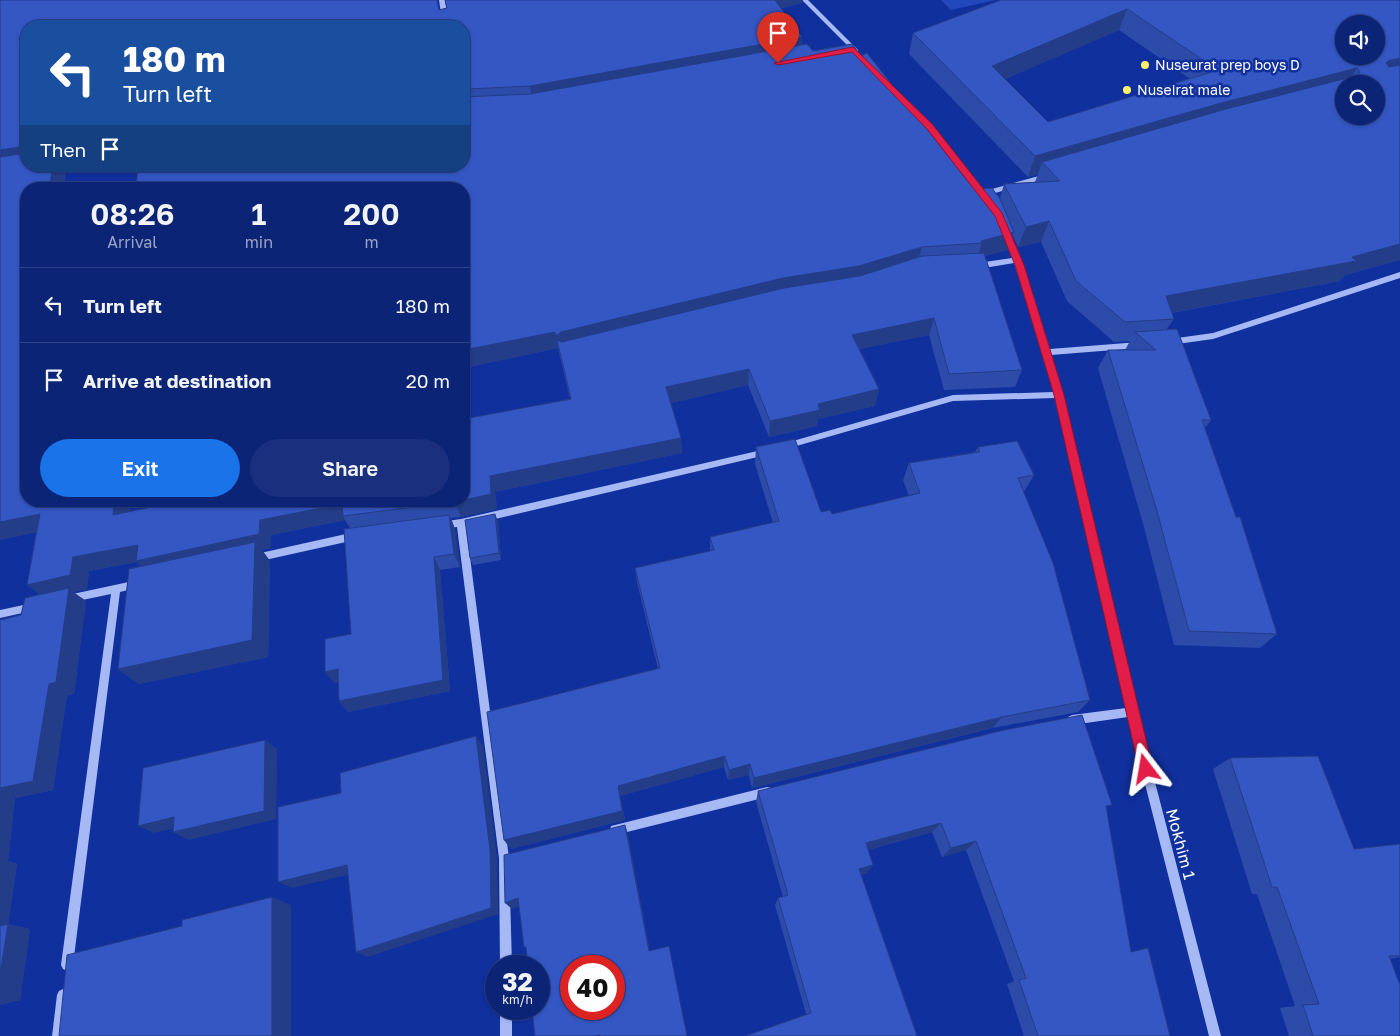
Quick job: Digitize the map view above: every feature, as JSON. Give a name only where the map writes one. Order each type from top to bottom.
[{"type":"street","points":[[442,0],[445,20]]},
{"type":"street","points":[[805,0],[860,56]]},
{"type":"street","points":[[844,51],[853,49]]},
{"type":"street","points":[[888,84],[930,127],[994,208]]},
{"type":"street","points":[[470,111],[477,110]]},
{"type":"street","points":[[984,194],[1050,174]]},
{"type":"street","name":"Mokhim 1","points":[[1003,224],[1017,260],[1059,395],[1131,712],[1215,1036]]},
{"type":"street","points":[[967,267],[1017,260]]},
{"type":"street","points":[[1165,343],[1214,336],[1400,275]]},
{"type":"street","points":[[1047,352],[1145,344]]},
{"type":"street","points":[[433,526],[461,523],[734,461],[953,398],[1059,395]]},
{"type":"street","points":[[461,523],[509,857],[506,955]]},
{"type":"street","points":[[242,561],[368,533]]},
{"type":"street","points":[[58,601],[145,582]]},
{"type":"street","points":[[58,1036],[116,588]]},
{"type":"street","points":[[0,614],[39,605]]},
{"type":"street","points":[[1056,723],[1131,712]]},
{"type":"street","points":[[600,834],[782,788]]},
{"type":"street","points":[[506,1020],[506,1036]]},
{"type":"shaded area","points":[[941,0],[995,0],[951,10]]},
{"type":"building","points":[[0,0],[437,0],[439,10],[447,8],[445,0],[775,0],[802,37],[530,86],[470,89],[470,20],[20,20],[20,147],[0,150]]},
{"type":"building","points":[[1001,0],[1400,0],[1400,58],[1386,63],[1389,67],[1400,65],[1400,244],[1352,257],[1356,261],[1166,296],[1174,319],[1125,322],[1076,281],[1049,221],[1026,227],[1004,184],[1060,181],[1042,162],[1226,109],[1335,81],[1335,125],[1385,125],[1385,75],[1359,75],[1357,68],[1221,103],[1035,156],[913,33]],"holes":[[[1127,9],[1218,70],[1048,122],[992,66]]]},
{"type":"building","points":[[807,44],[813,51],[852,44],[861,56],[867,53],[974,189],[992,188],[1000,199],[1014,232],[981,241],[982,243],[922,247],[859,266],[783,278],[561,332],[556,336],[555,332],[470,349],[470,182],[137,182],[137,172],[470,172],[470,97],[530,94]]},
{"type":"building","points":[[20,154],[20,172],[51,172],[51,182],[20,182],[20,507],[114,507],[113,515],[151,507],[327,507],[260,520],[259,534],[136,561],[138,545],[73,557],[70,575],[27,585],[40,514],[0,522],[0,157]]},
{"type":"building","points":[[984,253],[1022,370],[949,374],[934,318],[852,335],[879,389],[818,404],[820,410],[770,421],[749,369],[666,387],[681,438],[490,476],[491,494],[470,499],[470,418],[571,399],[557,340],[562,342],[784,288],[860,276],[922,256]]},
{"type":"building","points":[[1177,329],[1211,420],[1202,420],[1236,517],[1240,517],[1277,634],[1189,631],[1157,511],[1108,350],[1156,350],[1135,332]]},
{"type":"building","points":[[795,439],[821,512],[830,510],[832,514],[920,493],[909,463],[980,452],[978,447],[1017,441],[1034,475],[1018,478],[1053,563],[1090,700],[1002,717],[754,778],[750,764],[729,770],[725,756],[618,786],[622,811],[504,840],[487,712],[660,668],[635,568],[714,550],[710,537],[779,521],[756,447]]},
{"type":"building","points":[[342,507],[413,507],[343,516]]},
{"type":"building","points":[[495,514],[499,553],[470,558],[465,520]]},
{"type":"building","points":[[449,515],[454,554],[434,557],[443,680],[339,701],[338,669],[325,672],[325,639],[351,634],[344,529]]},
{"type":"building","points":[[255,542],[252,640],[118,669],[129,569]]},
{"type":"building","points":[[69,588],[56,682],[49,684],[33,781],[0,788],[0,620],[21,615],[25,598]]},
{"type":"building","points":[[1082,715],[1112,805],[1106,806],[1131,952],[1148,948],[1170,1036],[1038,1036],[1019,980],[1026,978],[976,841],[951,848],[941,823],[866,843],[873,865],[859,869],[917,1036],[745,1036],[811,1013],[778,898],[788,895],[758,791],[1004,730]]},
{"type":"building","points":[[476,736],[490,850],[491,908],[356,952],[347,865],[278,882],[278,807],[341,793],[340,773]]},
{"type":"building","points":[[265,740],[264,811],[173,832],[174,817],[138,826],[143,768]]},
{"type":"building","points":[[1318,756],[1354,849],[1400,844],[1400,956],[1389,956],[1400,985],[1400,1036],[1313,1036],[1303,1005],[1319,1004],[1277,887],[1272,887],[1230,758]]},
{"type":"building","points":[[625,825],[649,951],[669,946],[687,1036],[535,1036],[533,1020],[550,1020],[550,955],[527,955],[526,947],[524,947],[518,898],[505,903],[504,855]]},
{"type":"building","points":[[272,897],[272,1036],[59,1036],[67,955],[182,926],[182,920]]},
{"type":"building","points":[[8,924],[0,975],[0,926]]},
{"type":"place","name":"Nuseurat prep boys D","points":[[1145,65]]},
{"type":"place","name":"Nuseirat male","points":[[1127,90]]},
{"type":"route","points":[[778,63],[853,49],[930,127],[999,215],[1020,265],[1059,395],[1131,712],[1146,769]]}]
